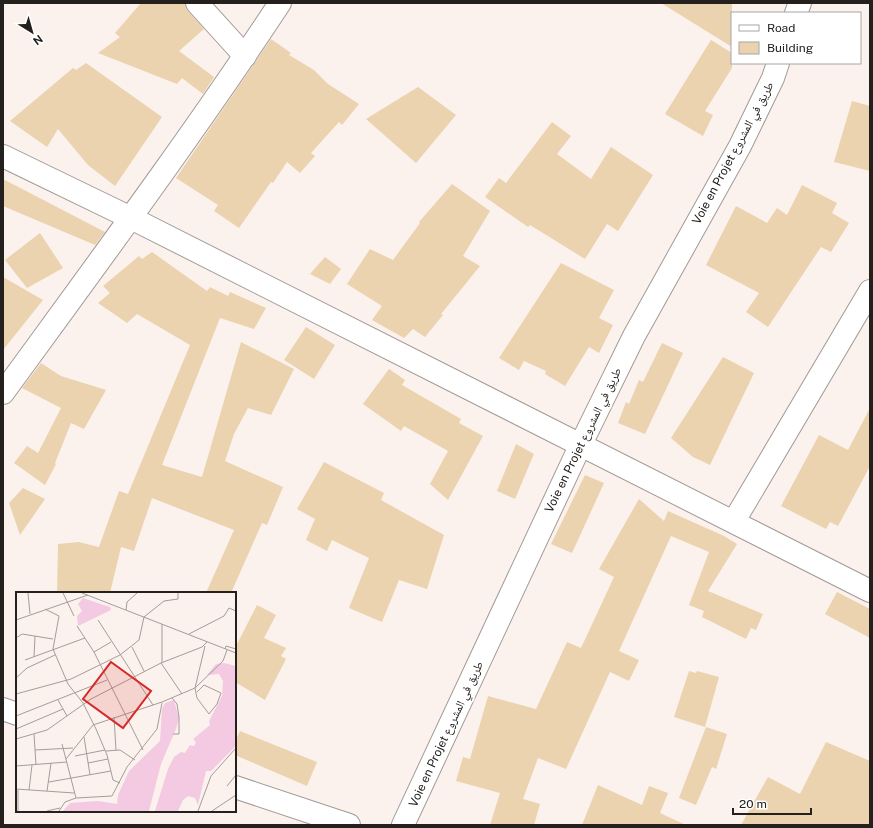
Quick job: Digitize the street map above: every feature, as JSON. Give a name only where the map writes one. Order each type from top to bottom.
[{"type":"street","points":[[197,3],[245,56]]},
{"type":"street","points":[[3,393],[131,218],[245,56],[280,3]]},
{"type":"street","name":"Voie en Projet طريق في المشروع","points":[[404,825],[581,444],[634,336],[740,146],[773,78],[778,64]]},
{"type":"street","points":[[3,156],[131,218],[734,521],[870,591]]},
{"type":"street","points":[[734,521],[870,290]]},
{"type":"street","points":[[3,709],[16,714]]},
{"type":"street","points":[[236,787],[349,825]]},
{"type":"building","points":[[141,3],[185,3],[188,11],[204,29],[179,51],[214,77],[203,94],[182,78],[177,84],[98,53],[120,37],[115,33]]},
{"type":"building","points":[[661,3],[732,3],[731,46]]},
{"type":"building","points":[[271,39],[291,53],[289,55],[314,70],[328,84],[359,104],[342,125],[339,122],[311,153],[315,156],[300,173],[287,162],[239,228],[214,211],[218,205],[176,178]]},
{"type":"building","points":[[711,40],[731,52],[732,68],[705,111],[713,115],[703,136],[665,114]]},
{"type":"building","points":[[86,63],[162,117],[115,186],[88,165],[58,129],[47,147],[10,121],[73,68],[76,70]]},
{"type":"building","points":[[418,87],[456,115],[416,163],[366,119]]},
{"type":"building","points":[[852,101],[870,106],[870,171],[834,162]]},
{"type":"building","points":[[552,122],[571,136],[557,154],[591,179],[611,147],[653,175],[618,231],[607,224],[585,259],[530,225],[528,227],[485,197],[499,178],[506,183]]},
{"type":"building","points":[[3,179],[105,232],[95,245],[3,206]]},
{"type":"building","points":[[452,184],[490,211],[463,256],[480,266],[441,314],[443,315],[425,337],[413,329],[404,338],[372,320],[382,306],[347,284],[370,249],[393,260],[420,223],[419,222]]},
{"type":"building","points":[[802,185],[837,203],[832,213],[849,223],[831,252],[821,247],[768,327],[746,312],[759,293],[706,265],[736,206],[767,223],[777,208],[787,215]]},
{"type":"building","points":[[40,233],[63,268],[27,288],[5,260]]},
{"type":"building","points":[[152,252],[207,291],[210,287],[228,296],[230,292],[266,308],[254,329],[220,318],[162,465],[202,477],[241,342],[294,369],[271,415],[248,408],[234,434],[225,461],[283,487],[267,525],[262,523],[231,592],[206,592],[234,530],[152,498],[134,551],[121,547],[110,592],[57,592],[58,544],[79,542],[99,547],[119,491],[128,494],[190,345],[137,314],[127,323],[98,303],[110,293],[103,286],[139,256],[142,259]]},
{"type":"building","points":[[325,257],[341,269],[330,284],[310,274]]},
{"type":"building","points":[[561,263],[614,290],[599,318],[613,325],[599,353],[589,347],[565,386],[545,374],[546,371],[524,361],[519,370],[499,358]]},
{"type":"building","points":[[3,277],[43,300],[3,350]]},
{"type":"building","points":[[306,327],[335,345],[314,379],[284,360]]},
{"type":"building","points":[[662,343],[683,353],[645,434],[618,423],[626,402],[629,404],[639,380],[643,382]]},
{"type":"building","points":[[723,357],[754,373],[710,465],[693,457],[671,438]]},
{"type":"building","points":[[41,363],[61,376],[106,390],[84,429],[71,423],[55,463],[56,464],[45,485],[14,463],[27,446],[38,453],[61,408],[22,388]]},
{"type":"building","points":[[389,369],[405,380],[402,385],[461,419],[459,423],[483,436],[448,500],[430,484],[448,451],[404,426],[401,431],[363,404]]},
{"type":"building","points":[[870,408],[870,466],[838,526],[830,522],[826,529],[781,506],[819,435],[848,450]]},
{"type":"building","points":[[516,444],[534,454],[515,499],[497,491]]},
{"type":"building","points":[[324,462],[384,493],[381,500],[444,535],[427,589],[399,580],[382,622],[349,608],[369,558],[332,540],[327,551],[306,540],[315,519],[297,509]]},
{"type":"building","points":[[585,475],[604,483],[572,553],[551,544]]},
{"type":"building","points":[[23,488],[45,499],[20,535],[9,503]]},
{"type":"building","points":[[639,499],[664,521],[668,511],[724,536],[737,544],[708,591],[763,614],[756,630],[751,628],[746,639],[702,617],[704,611],[689,605],[709,552],[671,536],[619,651],[639,660],[629,681],[610,672],[566,769],[538,758],[523,799],[540,804],[534,825],[490,825],[500,793],[456,781],[463,757],[470,759],[488,696],[536,709],[567,642],[581,648],[614,577],[599,569]]},
{"type":"building","points":[[837,592],[870,609],[870,638],[825,614]]},
{"type":"building","points":[[257,605],[276,615],[264,638],[286,648],[281,656],[286,659],[265,700],[236,683],[236,646]]},
{"type":"building","points":[[689,671],[696,673],[697,671],[719,677],[705,727],[674,717]]},
{"type":"building","points":[[706,727],[727,734],[716,769],[712,767],[696,805],[679,798]]},
{"type":"building","points":[[240,731],[317,762],[307,786],[236,755],[236,740]]},
{"type":"building","points":[[826,742],[870,761],[870,825],[741,825],[768,777],[800,794]]},
{"type":"building","points":[[598,785],[642,805],[649,786],[668,793],[660,813],[686,825],[582,825]]}]
